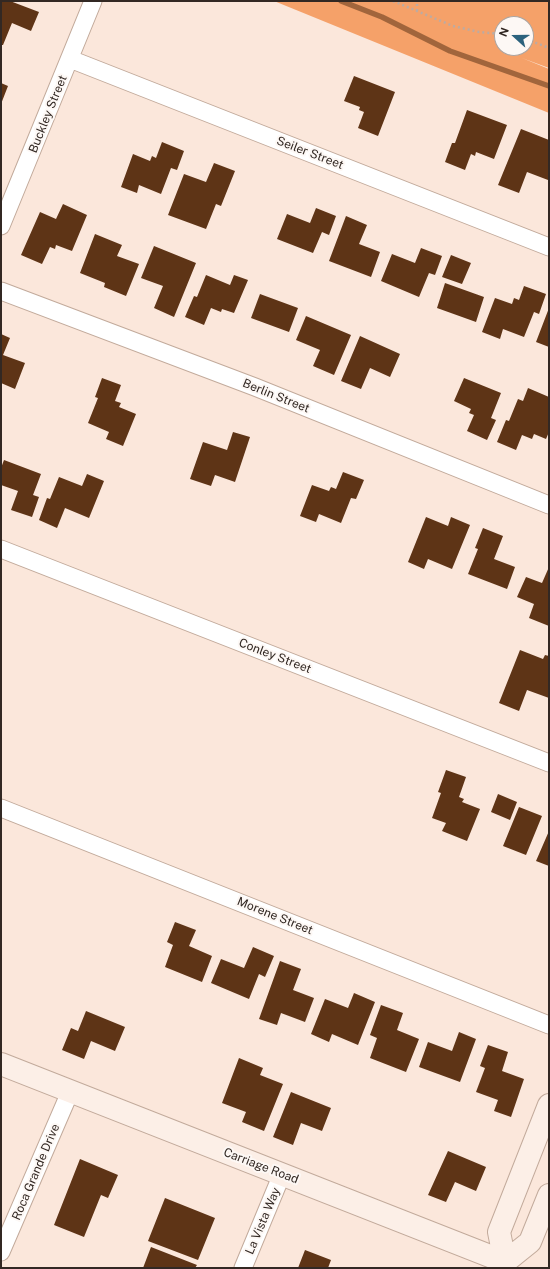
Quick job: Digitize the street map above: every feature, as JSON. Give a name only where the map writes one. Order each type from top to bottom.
[{"type":"street","name":"Buckley Street","points":[[1,226],[93,1]]},
{"type":"street","name":"Seiler Street","points":[[70,59],[549,247]]},
{"type":"street","name":"Berlin Street","points":[[1,291],[255,387],[549,505]]},
{"type":"street","name":"Conley Street","points":[[1,549],[549,764]]},
{"type":"street","name":"Morene Street","points":[[1,808],[549,1025]]},
{"type":"street","name":"Carriage Road","points":[[1,1064],[282,1174],[509,1266]]},
{"type":"street","name":"Roca Grande Drive","points":[[1,1252],[70,1092]]},
{"type":"street","points":[[509,1266],[499,1232],[549,1104]]},
{"type":"street","name":"La Vista Way","points":[[243,1268],[282,1174]]},
{"type":"street","points":[[509,1266],[530,1242],[549,1195]]},
{"type":"path","points":[[393,1],[454,26],[479,32],[494,33]]},
{"type":"path","points":[[417,1],[417,11]]},
{"type":"path","points":[[534,42],[549,48]]},
{"type":"shaded area","points":[[274,1],[549,1],[549,68],[522,58],[549,69],[549,113]]},
{"type":"building","points":[[1,1],[10,1],[39,12],[31,31],[12,23],[3,45],[1,45]]},
{"type":"building","points":[[354,76],[395,92],[378,136],[358,128],[364,112],[359,110],[360,107],[344,101]]},
{"type":"building","points":[[1,83],[8,86],[1,104]]},
{"type":"building","points":[[467,110],[507,125],[494,159],[476,152],[475,156],[471,154],[465,170],[445,162],[452,143],[455,143]]},
{"type":"building","points":[[521,129],[549,140],[549,178],[548,180],[527,172],[519,193],[498,185]]},
{"type":"building","points":[[162,142],[184,151],[177,170],[171,168],[161,194],[139,185],[137,193],[121,187],[133,154],[150,161],[152,156],[156,158]]},
{"type":"building","points":[[214,163],[235,171],[221,206],[216,204],[206,229],[168,215],[184,174],[206,182]]},
{"type":"building","points":[[63,204],[87,215],[72,251],[56,245],[55,249],[50,247],[42,264],[21,255],[40,212],[56,219]]},
{"type":"building","points":[[316,208],[336,216],[329,235],[322,232],[313,253],[277,239],[287,214],[310,223]]},
{"type":"building","points":[[346,216],[367,225],[359,244],[380,252],[371,277],[329,261]]},
{"type":"building","points":[[95,234],[122,245],[117,256],[139,264],[126,296],[104,287],[105,283],[80,273]]},
{"type":"building","points":[[154,246],[196,263],[174,317],[154,308],[163,286],[141,278]]},
{"type":"building","points":[[421,248],[442,256],[435,275],[429,273],[419,297],[381,281],[392,254],[415,263]]},
{"type":"building","points":[[451,255],[471,263],[462,284],[442,277]]},
{"type":"building","points":[[206,275],[230,285],[234,275],[248,280],[234,313],[222,309],[221,312],[211,308],[204,325],[185,317],[194,296],[197,297]]},
{"type":"building","points":[[445,283],[484,297],[476,322],[437,308]]},
{"type":"building","points":[[524,286],[546,294],[539,314],[534,312],[524,337],[503,329],[500,339],[482,332],[495,298],[512,304],[514,298],[519,300]]},
{"type":"building","points":[[260,294],[298,308],[289,332],[251,318]]},
{"type":"building","points":[[549,308],[549,347],[536,342]]},
{"type":"building","points":[[306,316],[351,335],[334,375],[313,366],[320,350],[296,340]]},
{"type":"building","points":[[1,334],[10,338],[3,355],[25,363],[15,389],[1,383]]},
{"type":"building","points":[[360,336],[400,354],[390,377],[370,368],[361,389],[341,381]]},
{"type":"building","points":[[102,378],[121,385],[115,401],[121,403],[119,407],[136,414],[123,446],[106,439],[109,432],[88,423],[98,398],[95,397]]},
{"type":"building","points":[[464,378],[501,393],[491,418],[496,420],[487,440],[467,431],[474,415],[469,413],[471,409],[454,401]]},
{"type":"building","points":[[528,388],[549,397],[549,432],[546,439],[534,434],[532,439],[522,435],[516,450],[497,442],[506,420],[509,421],[518,399],[523,401]]},
{"type":"building","points":[[233,432],[250,437],[235,482],[215,475],[211,486],[190,479],[203,442],[227,450]]},
{"type":"building","points":[[4,460],[41,474],[33,495],[39,497],[32,517],[11,510],[18,491],[1,485],[1,468]]},
{"type":"building","points":[[343,472],[364,480],[356,499],[351,498],[341,523],[319,514],[316,522],[300,516],[312,485],[329,491],[331,487],[336,489]]},
{"type":"building","points":[[87,474],[104,481],[89,518],[65,508],[57,528],[39,520],[47,498],[50,499],[59,477],[82,486]]},
{"type":"building","points":[[426,517],[448,526],[451,517],[470,525],[452,569],[428,559],[424,569],[408,562]]},
{"type":"building","points":[[483,528],[503,536],[494,559],[515,567],[507,589],[468,574],[478,549],[475,548]]},
{"type":"building","points":[[549,567],[549,626],[529,618],[534,604],[517,597],[526,577],[542,583]]},
{"type":"building","points":[[520,650],[543,659],[545,655],[549,656],[549,698],[527,690],[519,711],[499,703]]},
{"type":"building","points":[[446,770],[466,777],[459,797],[464,799],[462,802],[480,809],[467,841],[442,831],[446,823],[432,818],[441,793],[438,792]]},
{"type":"building","points":[[498,794],[517,802],[510,820],[491,812]]},
{"type":"building","points":[[519,807],[542,816],[526,855],[503,846]]},
{"type":"building","points":[[549,831],[549,866],[536,861]]},
{"type":"building","points":[[175,922],[196,930],[189,946],[212,956],[202,982],[165,967],[173,945],[167,942]]},
{"type":"building","points":[[253,947],[274,956],[265,977],[259,974],[249,999],[211,983],[221,959],[244,968]]},
{"type":"building","points":[[280,961],[301,969],[293,990],[314,998],[305,1022],[281,1013],[277,1025],[259,1019]]},
{"type":"building","points":[[354,993],[375,1002],[358,1045],[332,1034],[329,1042],[311,1034],[325,999],[348,1008]]},
{"type":"building","points":[[381,1005],[403,1013],[397,1030],[419,1039],[406,1072],[370,1058],[377,1038],[370,1035]]},
{"type":"building","points":[[86,1011],[125,1027],[115,1051],[91,1041],[84,1059],[62,1050],[71,1028],[78,1031]]},
{"type":"building","points":[[459,1032],[476,1039],[460,1082],[419,1067],[428,1042],[452,1051]]},
{"type":"building","points":[[488,1045],[508,1052],[502,1071],[524,1079],[511,1117],[494,1111],[498,1100],[476,1092],[485,1068],[480,1066]]},
{"type":"building","points":[[239,1058],[263,1068],[260,1075],[283,1084],[264,1131],[242,1122],[246,1112],[222,1103]]},
{"type":"building","points":[[291,1092],[331,1108],[322,1131],[301,1123],[293,1145],[273,1137]]},
{"type":"building","points":[[448,1151],[486,1167],[476,1191],[455,1182],[446,1202],[428,1195]]},
{"type":"building","points":[[80,1159],[118,1175],[108,1198],[101,1195],[84,1237],[54,1225]]},
{"type":"building","points":[[165,1198],[215,1218],[198,1260],[148,1241]]},
{"type":"building","points":[[151,1247],[197,1265],[195,1268],[143,1268]]},
{"type":"building","points":[[305,1250],[331,1260],[328,1268],[298,1268]]},
{"type":"waterway","points":[[341,1],[382,17],[450,51],[549,86]]}]
